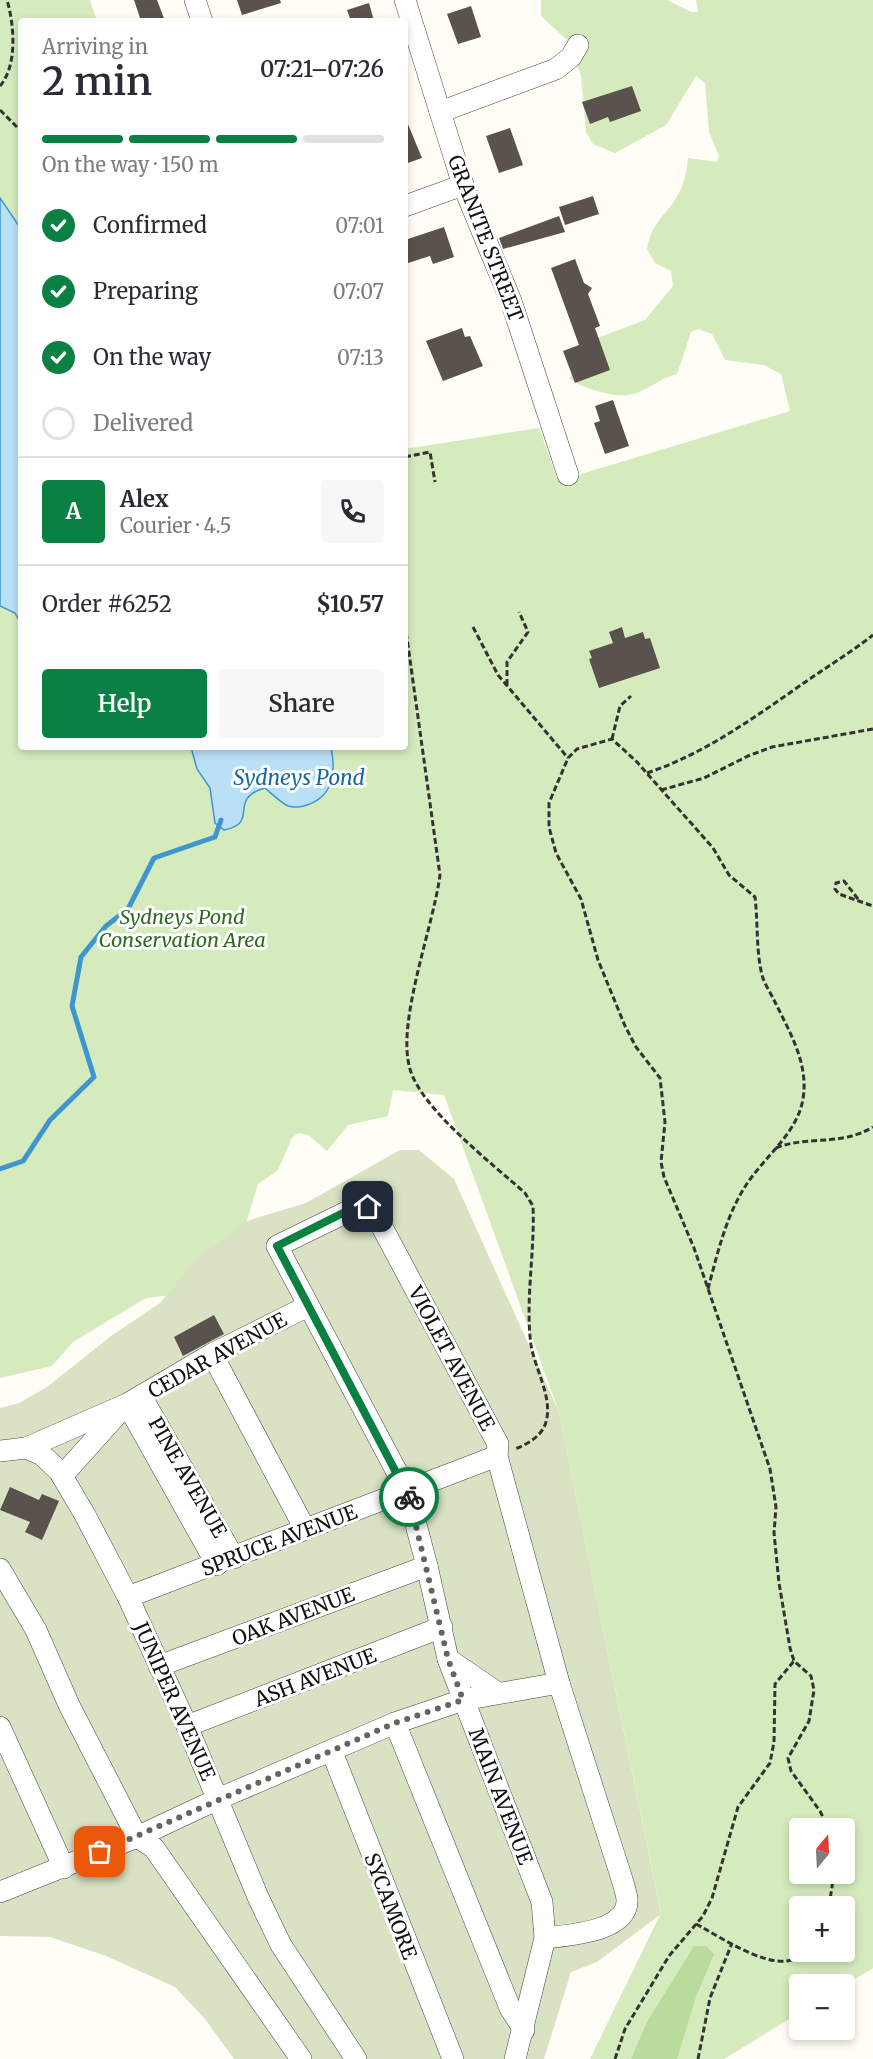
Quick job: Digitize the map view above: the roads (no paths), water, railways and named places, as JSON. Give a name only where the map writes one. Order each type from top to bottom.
[{"type":"street","points":[[195,0],[201,18]]},
{"type":"street","name":"GRANITE STREET","points":[[405,0],[463,185],[511,301],[568,475]]},
{"type":"street","points":[[440,112],[556,69],[571,57],[578,45]]},
{"type":"street","points":[[408,205],[463,185]]},
{"type":"street","name":"VIOLET AVENUE","points":[[277,1246],[359,1206],[372,1210],[498,1444],[497,1455],[559,1683],[627,1901],[612,1926],[545,1938]]},
{"type":"street","name":"MAIN AVENUE","points":[[277,1246],[407,1491],[448,1659],[542,1902],[545,1938],[515,2059]]},
{"type":"street","name":"CEDAR AVENUE","points":[[0,1451],[26,1448],[134,1400],[212,1354],[308,1306]]},
{"type":"street","points":[[212,1354],[305,1529]]},
{"type":"street","name":"CEDAR AVENUE","points":[[62,1476],[134,1400]]},
{"type":"street","name":"PINE AVENUE","points":[[134,1400],[225,1562]]},
{"type":"street","name":"JUNIPER AVENUE","points":[[26,1448],[42,1455],[62,1476],[128,1597],[188,1726],[258,1897],[281,1945],[356,2059]]},
{"type":"street","name":"SPRUCE AVENUE","points":[[128,1597],[225,1562],[497,1455]]},
{"type":"street","name":"OAK AVENUE","points":[[159,1666],[427,1566]]},
{"type":"street","points":[[0,1571],[36,1630],[69,1705],[137,1837],[154,1848],[301,2059]]},
{"type":"street","name":"ASH AVENUE","points":[[188,1726],[442,1627]]},
{"type":"street","points":[[448,1659],[498,1694]]},
{"type":"street","points":[[0,1892],[137,1837],[218,1799],[395,1723],[463,1700],[559,1683]]},
{"type":"street","points":[[395,1723],[510,2008],[524,2030]]},
{"type":"street","points":[[0,1727],[64,1868]]},
{"type":"street","name":"SYCAMORE","points":[[332,1752],[453,2059]]},
{"type":"water","points":[[0,198],[18,225],[18,618],[15,613],[0,606]]},
{"type":"water","name":"Sydneys Pond","points":[[192,750],[331,750],[333,774],[323,796],[300,807],[288,806],[265,788],[254,793],[247,798],[241,822],[235,827],[224,830],[215,823],[210,788],[197,769]]},
{"type":"waterway","points":[[0,1169],[23,1161],[50,1120],[94,1077],[72,1006],[81,957],[106,926],[128,909],[154,858],[215,837],[221,820]]},
{"type":"park label","name":"Sydneys Pond Conservation Area","points":[[182,928]]}]
